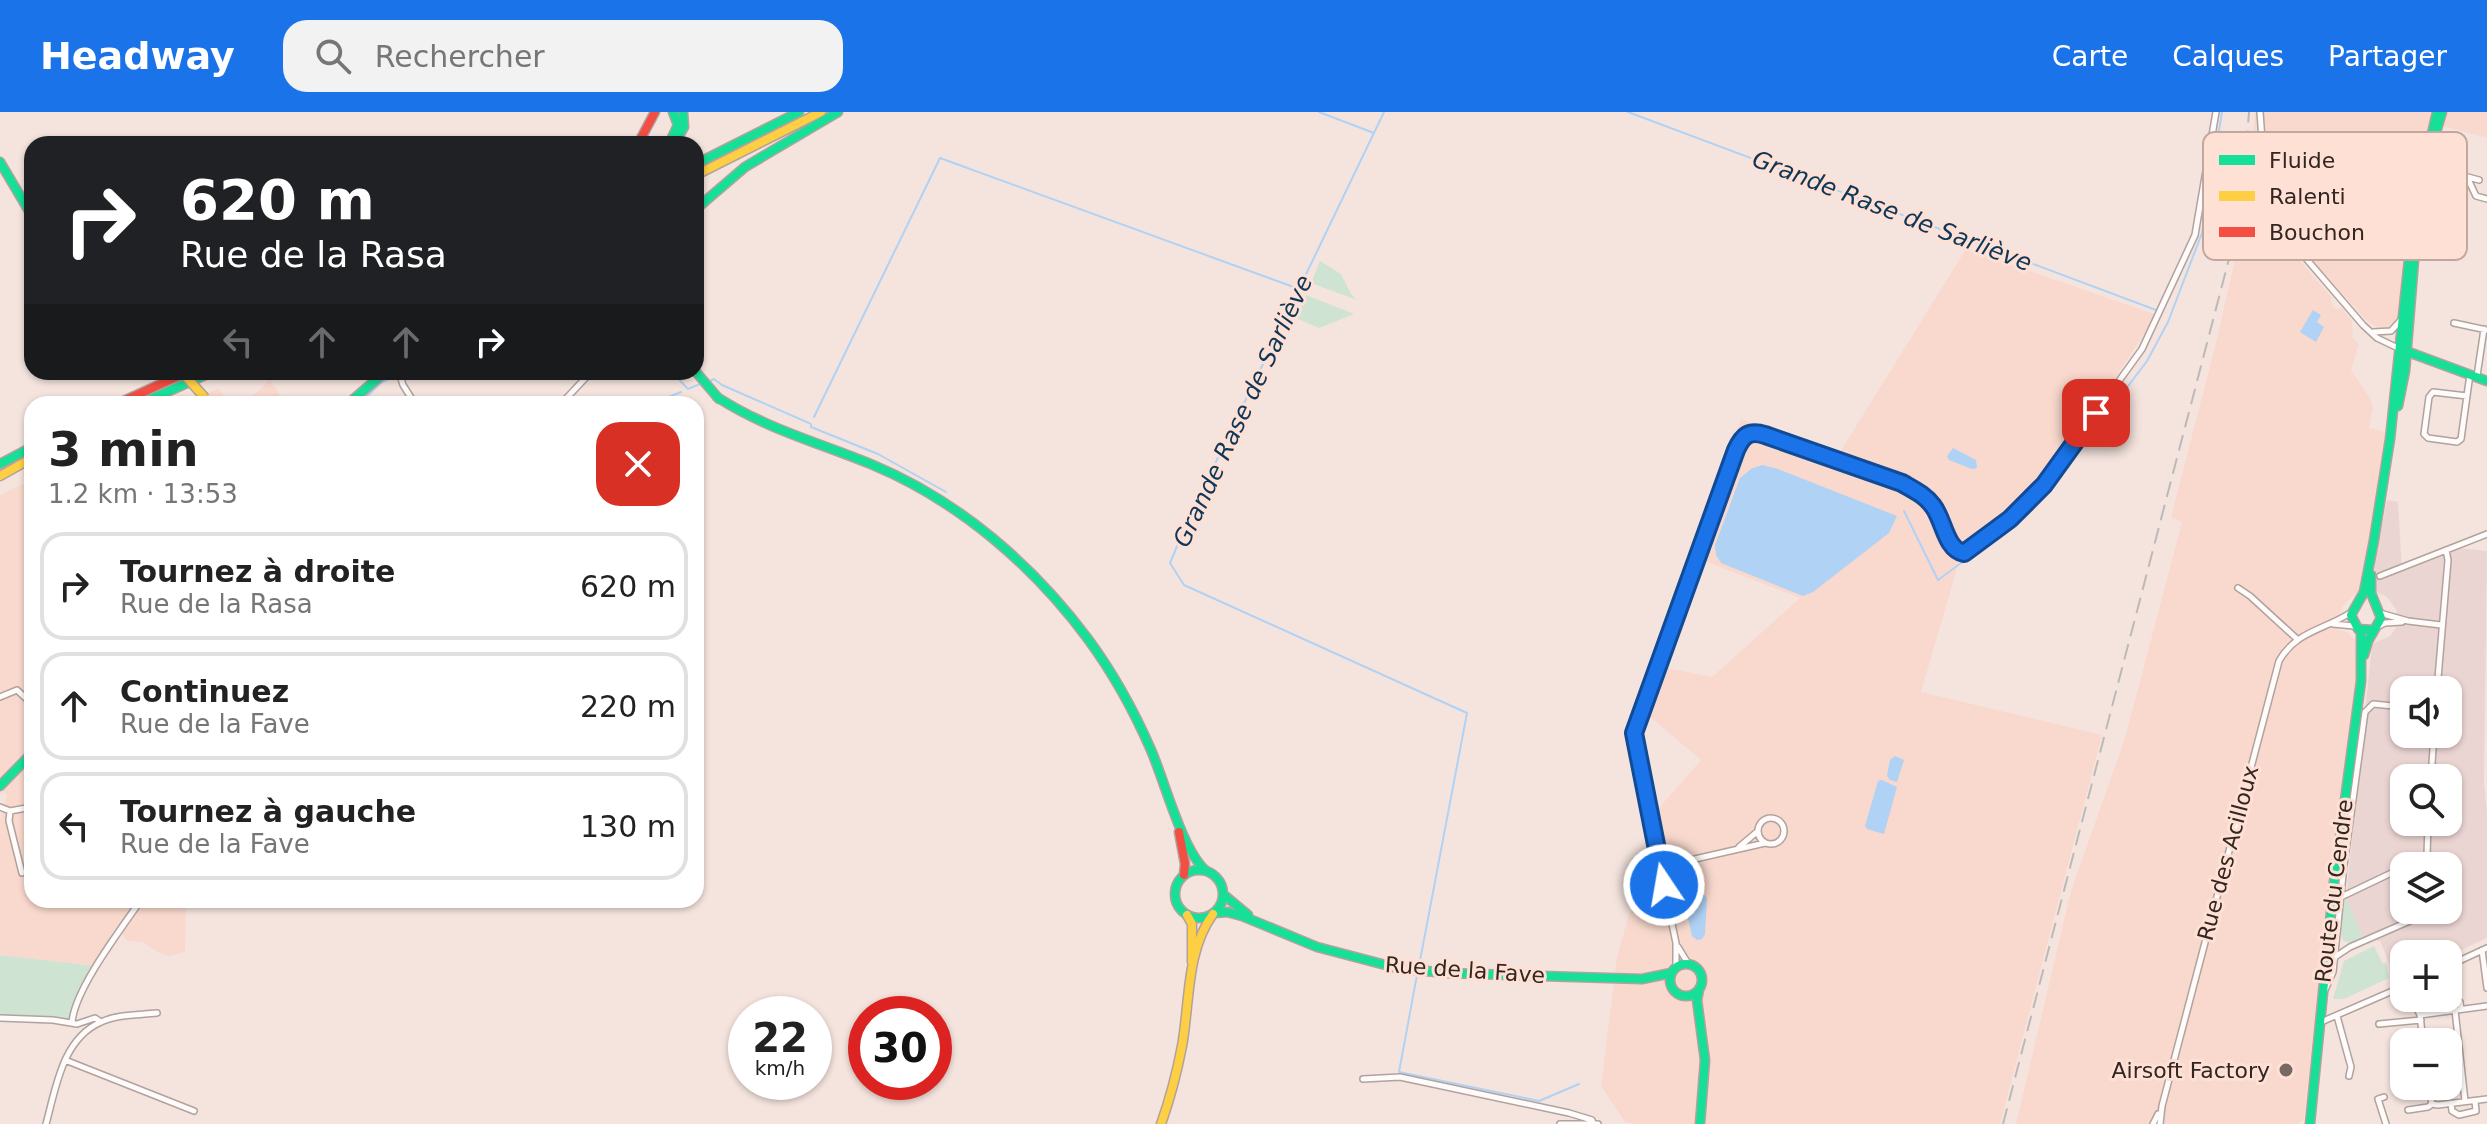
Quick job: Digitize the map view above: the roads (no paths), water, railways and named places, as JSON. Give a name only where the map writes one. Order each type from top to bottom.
[{"type":"main road","points":[[642,136],[655,112]]},
{"type":"main road","points":[[673,112],[678,125],[674,136]]},
{"type":"main road","points":[[677,136],[684,127],[683,112]]},
{"type":"main road","points":[[704,160],[799,112]]},
{"type":"main road","points":[[704,171],[821,112]]},
{"type":"main road","points":[[704,201],[744,167],[838,112]]},
{"type":"main road","points":[[2435,132],[2440,112]]},
{"type":"main road","points":[[0,162],[24,202]]},
{"type":"main road","points":[[2390,439],[2405,371],[2404,315],[2409,260]]},
{"type":"main road","points":[[2371,552],[2371,593],[2373,604],[2380,613],[2375,629],[2357,628],[2351,612],[2364,592],[2404,350],[2413,260]]},
{"type":"main road","points":[[2404,350],[2487,381]]},
{"type":"main road","points":[[2405,371],[2410,364],[2427,358]]},
{"type":"main road","points":[[134,396],[168,380]]},
{"type":"main road","points":[[191,380],[203,396]]},
{"type":"main road","points":[[158,396],[194,380]]},
{"type":"main road","points":[[357,396],[376,380]]},
{"type":"main road","points":[[701,380],[719,399],[759,422],[895,474],[952,507],[1006,548],[1056,599],[1099,655],[1135,716],[1192,854],[1197,863],[1219,880],[1224,895],[1207,920],[1199,939],[1182,1048],[1161,1124]]},
{"type":"main road","points":[[0,464],[24,451]]},
{"type":"main road","points":[[0,476],[24,462]]},
{"type":"main road","points":[[2358,604],[2373,604]]},
{"type":"main road","name":"Route du Cendre","points":[[2357,628],[2363,658]]},
{"type":"main road","name":"Route du Cendre","points":[[2310,1124],[2322,995],[2363,658],[2375,629]]},
{"type":"main road","points":[[0,786],[24,761]]},
{"type":"main road","points":[[1169,799],[1185,864],[1184,875]]},
{"type":"main road","points":[[1191,980],[1192,924],[1175,895],[1184,875],[1191,871],[1206,871]]},
{"type":"main road","name":"Rue de la Fave","points":[[1224,895],[1244,913],[1293,938]]},
{"type":"main road","points":[[1186,914],[1200,918],[1214,913]]},
{"type":"main road","name":"Rue de la Fave","points":[[1214,913],[1242,916],[1293,938],[1368,962],[1426,972],[1642,979],[1671,986]]},
{"type":"main road","points":[[1700,1124],[1705,1060],[1701,1025],[1697,1000],[1700,974],[1689,965],[1674,971],[1671,986],[1691,1002],[1701,1025]]},
{"type":"main road","name":"Rue de la Fave","points":[[1642,979],[1674,971]]},
{"type":"main road","points":[[1685,996],[1699,990]]},
{"type":"main road","points":[[1693,1124],[1701,1096]]},
{"type":"street","points":[[2213,132],[2216,112]]},
{"type":"street","points":[[2260,112],[2261,132]]},
{"type":"street","points":[[2467,177],[2479,180]]},
{"type":"street","points":[[2467,177],[2476,196],[2487,199]]},
{"type":"street","points":[[1674,971],[1676,943],[1634,733],[1739,442],[1748,433],[1755,432],[1902,483],[1923,495],[1933,506],[1952,546],[1964,553],[2010,519],[2044,485],[2142,349],[2195,235],[2203,188]]},
{"type":"street","points":[[2307,260],[2372,332],[2392,348],[2404,350]]},
{"type":"street","points":[[2372,332],[2391,331],[2404,315]]},
{"type":"street","points":[[2454,323],[2485,329],[2459,441],[2428,438],[2424,434],[2429,397],[2433,392],[2467,396]]},
{"type":"street","points":[[568,396],[584,380]]},
{"type":"street","points":[[2380,576],[2487,534]]},
{"type":"street","points":[[2438,676],[2448,564],[2446,550]]},
{"type":"street","points":[[2238,588],[2297,639],[2351,612]]},
{"type":"street","points":[[2380,613],[2408,621],[2441,625]]},
{"type":"street","points":[[2375,629],[2385,623],[2408,621]]},
{"type":"street","points":[[2328,624],[2357,628]]},
{"type":"street","name":"Rue des Acilloux","points":[[2160,1124],[2162,1106],[2276,669],[2282,656],[2297,639]]},
{"type":"street","points":[[0,697],[17,690],[24,697]]},
{"type":"street","points":[[2322,995],[2331,978],[2365,712],[2373,704],[2390,706]]},
{"type":"street","points":[[0,807],[10,811],[24,808]]},
{"type":"street","points":[[10,811],[9,821],[22,873]]},
{"type":"street","points":[[1660,867],[1714,857],[1734,849],[1774,844],[1782,838],[1783,824],[1776,818],[1767,818],[1760,823],[1758,831],[1734,849]]},
{"type":"street","points":[[1758,831],[1765,843]]},
{"type":"street","points":[[2341,897],[2359,886],[2428,859],[2428,836]]},
{"type":"street","points":[[2342,877],[2346,882],[2359,886]]},
{"type":"street","points":[[72,1023],[75,1004],[86,983],[136,908]]},
{"type":"street","points":[[2334,958],[2350,947],[2403,924]]},
{"type":"street","points":[[2336,940],[2350,947]]},
{"type":"street","points":[[1676,943],[1689,965]]},
{"type":"street","points":[[2462,960],[2485,949],[2487,988]]},
{"type":"street","points":[[2320,1022],[2390,992]]},
{"type":"street","points":[[2462,1009],[2487,1006]]},
{"type":"street","points":[[2321,1008],[2337,1016],[2351,1067],[2349,1076]]},
{"type":"street","points":[[2418,1012],[2421,1028]]},
{"type":"street","points":[[2379,1024],[2441,1012]]},
{"type":"street","points":[[2458,1012],[2465,1101]]},
{"type":"street","points":[[46,1124],[65,1060],[72,1045],[86,1031],[115,1017],[157,1013]]},
{"type":"street","points":[[0,1018],[81,1024],[95,1018],[101,1022]]},
{"type":"street","points":[[65,1060],[194,1111]]},
{"type":"street","points":[[1363,1079],[1400,1077],[1569,1113],[1596,1123]]},
{"type":"street","points":[[2384,1097],[2378,1099],[2386,1124]]},
{"type":"street","points":[[2408,1110],[2432,1104],[2487,1099]]},
{"type":"street","points":[[2431,1100],[2432,1104]]},
{"type":"street","points":[[2451,1103],[2452,1111],[2459,1115],[2476,1111],[2475,1101]]},
{"type":"street","name":"Rue des Acilloux","points":[[2153,1124],[2162,1106]]},
{"type":"street","points":[[1560,1124],[1596,1123]]},
{"type":"water","points":[[2313,310],[2321,315],[2317,322],[2324,327],[2316,342],[2300,332]]},
{"type":"water","points":[[1953,448],[1976,460],[1977,468],[1949,460],[1947,456]]},
{"type":"water","points":[[1762,465],[1897,516],[1889,533],[1813,592],[1803,596],[1721,563],[1716,555],[1715,545],[1740,478]]},
{"type":"water","points":[[1895,756],[1904,760],[1897,782],[1887,776],[1890,760]]},
{"type":"water","points":[[1878,781],[1897,787],[1884,834],[1865,826]]},
{"type":"water","points":[[1702,893],[1707,898],[1705,934],[1697,940],[1692,936],[1684,901],[1690,895]]},
{"type":"waterway","points":[[1319,112],[1374,133]]},
{"type":"waterway","name":"Grande Rase de Sarliève","points":[[1384,112],[1170,563],[1184,585],[1467,713],[1419,966]]},
{"type":"waterway","name":"Grande Rase de Sarliève","points":[[1628,112],[2156,310]]},
{"type":"waterway","points":[[2219,132],[2222,112]]},
{"type":"waterway","points":[[814,417],[940,158],[1299,289]]},
{"type":"waterway","points":[[1904,511],[1938,580],[2022,518],[2076,455],[2147,361],[2168,322],[2203,226]]},
{"type":"waterway","points":[[710,381],[714,379],[809,423]]},
{"type":"waterway","points":[[367,396],[387,380]]},
{"type":"waterway","points":[[680,380],[688,389],[700,384]]},
{"type":"waterway","points":[[671,396],[681,392]]},
{"type":"waterway","points":[[811,424],[811,427],[878,454],[946,492]]},
{"type":"waterway","name":"Grande Rase de Sarliève","points":[[1417,975],[1399,1072],[1539,1101],[1579,1084]]},
{"type":"railway","points":[[2247,132],[2249,112]]},
{"type":"railway","points":[[2003,1124],[2229,260]]},
{"type":"place","name":"Airsoft Factory","points":[[2286,1070]]}]
